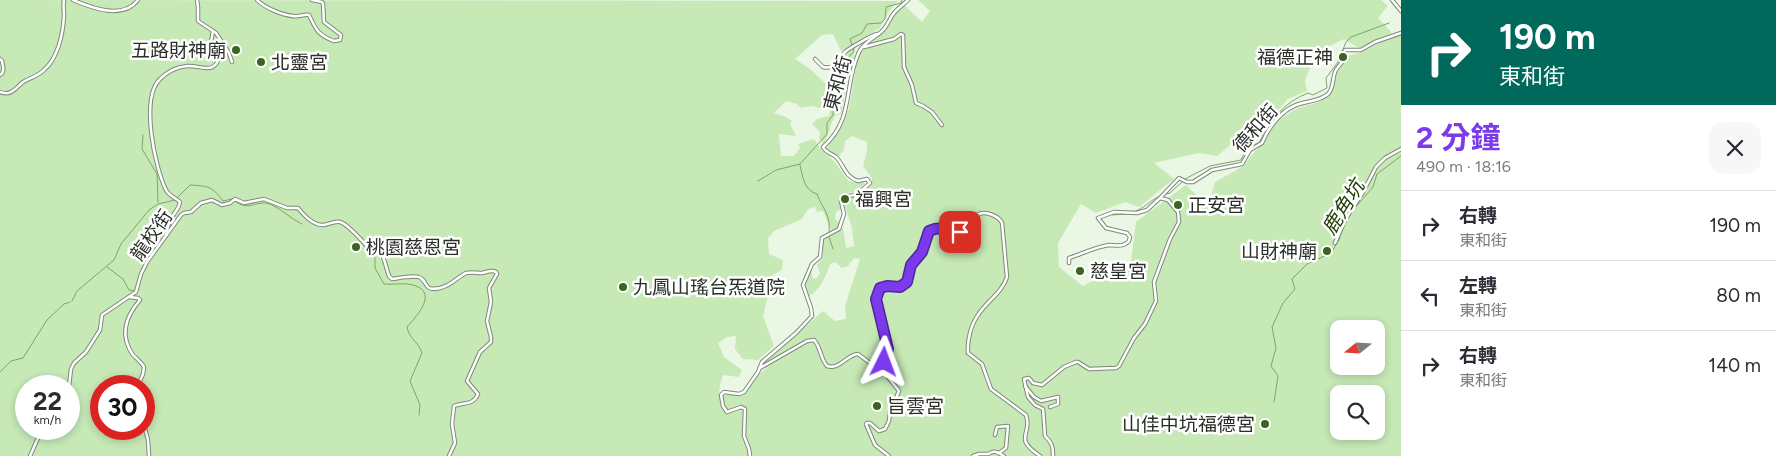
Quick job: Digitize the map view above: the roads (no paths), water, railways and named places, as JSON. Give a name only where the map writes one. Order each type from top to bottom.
[{"type":"street","points":[[0,92],[4,94],[13,92],[24,82],[47,68],[61,37],[64,0]]},
{"type":"street","points":[[73,0],[93,8],[112,11],[128,8],[138,0]]},
{"type":"street","points":[[197,0],[198,21],[213,31],[229,53],[232,62]]},
{"type":"street","points":[[257,0],[274,10],[286,14],[294,16],[309,15],[319,34],[330,40],[338,41],[341,35],[324,22],[322,2],[312,0]]},
{"type":"street","name":"東和街","points":[[760,368],[762,362],[796,333],[812,316],[803,285],[812,264],[820,257],[822,238],[839,228],[844,214],[842,198],[855,194],[870,183],[867,179],[858,181],[850,177],[838,160],[825,151],[823,147],[832,139],[848,107],[853,72],[861,48],[880,33],[889,23],[894,13],[908,0]]},
{"type":"street","points":[[1392,0],[1401,11]]},
{"type":"street","points":[[166,237],[167,228],[172,216],[180,206],[178,200],[167,193],[161,175],[151,136],[151,98],[156,84],[172,70],[187,66],[206,69],[214,66],[220,53],[211,42],[213,31]]},
{"type":"street","points":[[815,59],[823,67],[832,67],[845,52],[870,35],[880,33]]},
{"type":"street","name":"德和街","points":[[1162,196],[1179,178],[1193,182],[1212,170],[1242,164],[1250,150],[1262,143],[1280,116],[1294,106],[1312,102],[1329,93],[1335,72],[1342,62],[1345,50],[1362,50],[1375,42],[1401,33]]},
{"type":"street","points":[[861,48],[894,39],[901,34],[903,35],[904,67],[912,85],[916,103],[928,108],[942,125]]},
{"type":"street","points":[[0,59],[4,67],[0,75]]},
{"type":"street","points":[[1335,243],[1345,220],[1376,168],[1385,158],[1401,149]]},
{"type":"street","points":[[1053,456],[1054,448],[1052,443],[1045,436],[1043,409],[1031,402],[1024,379],[1026,378],[1033,383],[1042,385],[1064,367],[1076,362],[1089,369],[1116,368],[1119,366],[1134,338],[1145,324],[1156,301],[1154,282],[1170,239],[1179,222],[1178,212],[1162,196],[1147,210],[1137,213],[1114,212],[1098,218],[1106,228],[1127,233],[1130,237],[1128,241],[1125,244],[1109,245],[1069,258],[1069,263]]},
{"type":"street","name":"龍校街","points":[[70,375],[74,363],[86,352],[100,330],[102,315],[136,292],[141,274],[147,262],[181,215],[191,212],[202,203],[212,200],[222,205],[235,199],[244,203],[264,199],[287,208],[298,208],[307,218],[321,225],[340,222],[346,225],[368,246],[378,247],[381,250],[388,276],[392,279],[411,276],[419,278],[423,280],[426,287],[430,290],[435,290],[450,286],[468,273],[494,270],[497,274],[489,288],[491,302],[486,321],[491,337],[490,342],[480,352],[468,377],[468,384],[477,392],[476,398],[468,404],[454,406],[452,424],[455,443],[450,456]]},
{"type":"street","points":[[888,456],[875,445],[866,424],[870,423],[879,431],[884,429],[898,396],[898,388],[888,377],[886,360],[888,349],[876,299],[880,288],[887,286],[900,287],[907,282],[911,265],[922,252],[929,231],[948,228],[965,233],[970,231],[975,217],[982,213],[999,218],[1002,223],[1007,277],[1002,288],[978,316],[970,334],[968,353],[982,364],[992,389],[1026,415],[1028,422],[1024,436],[1025,442],[1040,456]]},
{"type":"street","points":[[128,297],[140,300],[130,312],[126,324],[126,337],[130,350],[144,367],[144,375]]},
{"type":"street","points":[[750,456],[744,436],[745,409],[741,407],[727,412],[721,395],[724,392],[739,394],[744,392],[760,368],[810,340],[815,341],[822,360],[827,366],[832,368],[852,354],[862,355],[874,366],[882,365],[886,360]]},
{"type":"street","points":[[1025,386],[1034,397],[1041,400],[1058,397],[1058,404],[1050,407]]},
{"type":"street","points":[[995,435],[997,427],[1008,426],[1006,448],[999,453]]},
{"type":"street","points":[[30,456],[37,440]]},
{"type":"street","points":[[148,440],[149,456]]},
{"type":"street","points":[[973,456],[988,454],[992,451],[1004,456]]},
{"type":"waterway","points":[[758,181],[776,170],[800,164],[827,134],[827,123],[833,115],[834,105],[843,80],[845,61],[854,51],[850,39],[862,33],[867,24],[881,23],[885,19],[886,7],[901,3],[902,0]]},
{"type":"waterway","points":[[1185,179],[1210,166],[1241,160],[1247,147],[1259,143],[1278,113],[1285,107],[1299,97],[1308,93],[1313,95],[1327,88],[1326,78],[1338,62],[1346,42],[1351,37],[1389,23]]},
{"type":"waterway","points":[[143,135],[142,149],[157,174],[158,202]]},
{"type":"waterway","name":"鹿角坑","points":[[1274,402],[1278,376],[1271,366],[1276,348],[1272,327],[1283,303],[1295,289],[1292,279],[1307,264],[1331,253],[1353,210],[1373,187],[1377,174],[1401,156]]},
{"type":"waterway","points":[[800,165],[803,179],[809,190],[817,194],[826,212],[829,221],[829,233]]},
{"type":"waterway","points":[[1163,195],[1170,193],[1182,182]]},
{"type":"waterway","points":[[177,198],[190,185],[209,188],[216,192],[223,201],[232,199]]},
{"type":"waterway","points":[[1133,212],[1160,196]]},
{"type":"waterway","points":[[72,301],[77,291],[114,260],[121,244],[149,210],[158,204],[175,200]]},
{"type":"waterway","points":[[235,201],[245,206],[267,203],[280,209],[302,224]]},
{"type":"waterway","points":[[1112,215],[1126,214]]},
{"type":"waterway","points":[[829,237],[833,249]]},
{"type":"waterway","points":[[370,251],[375,257],[375,268],[384,284],[416,286],[425,295],[423,306],[407,327],[422,353],[410,381],[420,405],[419,415]]},
{"type":"waterway","points":[[107,267],[123,279],[129,290],[134,291]]},
{"type":"waterway","points":[[0,372],[11,361],[23,358],[47,320],[64,304],[70,302]]},
{"type":"place","name":"五路財神廟","points":[[236,50]]},
{"type":"place","name":"福德正神","points":[[1343,57]]},
{"type":"place","name":"北靈宮","points":[[261,62]]},
{"type":"place","name":"福興宮","points":[[845,199]]},
{"type":"place","name":"正安宮","points":[[1178,205]]},
{"type":"place","name":"桃園慈恩宮","points":[[356,247]]},
{"type":"place","name":"山財神廟","points":[[1327,251]]},
{"type":"place","name":"慈皇宮","points":[[1080,271]]},
{"type":"place","name":"九鳳山瑤台炁道院","points":[[623,287]]},
{"type":"place","name":"旨雲宮","points":[[877,406]]},
{"type":"place","name":"山佳中坑福德宮","points":[[1265,424]]}]
